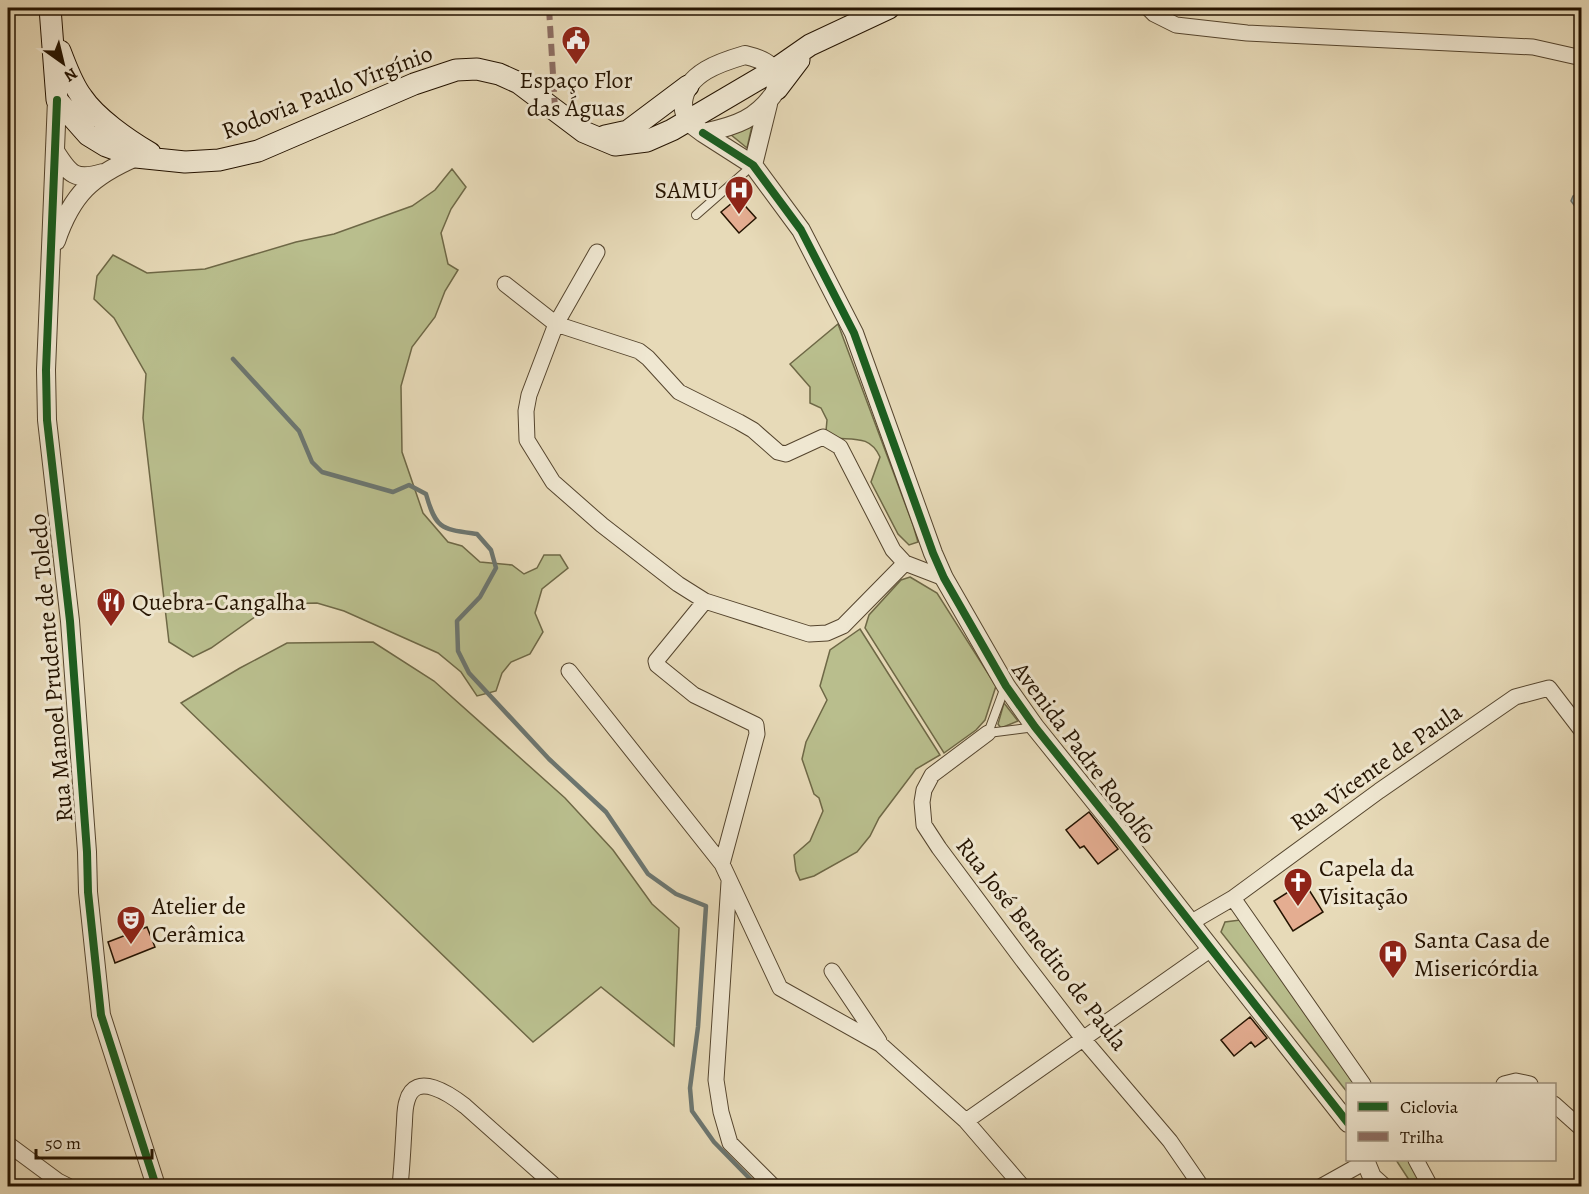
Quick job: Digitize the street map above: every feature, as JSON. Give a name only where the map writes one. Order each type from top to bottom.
[{"type":"main road","points":[[50,8],[57,100]]},
{"type":"main road","points":[[773,87],[810,45],[889,8]]},
{"type":"main road","points":[[53,33],[68,72],[82,98],[131,142],[164,160]]},
{"type":"main road","name":"Rodovia Paulo Virgínio","points":[[57,100],[88,135],[106,146],[136,157],[164,160],[219,160],[258,151],[414,84],[456,70],[477,69],[499,74],[519,83],[584,132],[615,145],[647,141],[672,130],[695,127],[773,87]]},
{"type":"main road","points":[[597,137],[628,130],[688,86]]},
{"type":"street","points":[[1148,8],[1154,15],[1176,26],[1247,33],[1533,47],[1581,58]]},
{"type":"street","points":[[753,165],[773,87],[763,59],[745,55],[728,60],[703,73],[688,86],[683,103],[695,127],[730,127],[746,121],[773,87]]},
{"type":"street","name":"Rua Manoel Prudente de Toledo","points":[[57,100],[46,370],[47,420],[70,621],[88,892],[101,1015],[156,1186]]},
{"type":"street","name":"Avenida Padre Rodolfo","points":[[695,127],[753,165],[801,230],[854,333],[944,578],[1006,686],[1035,727],[1346,1122]]},
{"type":"street","points":[[55,151],[66,168],[76,176],[86,178],[104,173]]},
{"type":"street","name":"Rua Manoel Prudente de Toledo","points":[[50,259],[63,220],[78,196],[104,173],[136,157]]},
{"type":"street","points":[[597,252],[556,324],[529,395],[526,411],[527,440],[553,482],[610,532],[678,584],[705,601],[805,633],[822,634],[843,626],[905,563]]},
{"type":"street","points":[[505,284],[556,324],[639,351],[679,392],[753,430],[778,452],[786,454],[823,437],[840,447],[893,550],[905,563],[944,578]]},
{"type":"street","points":[[705,601],[656,661],[657,665],[694,695],[756,725],[757,734],[722,864]]},
{"type":"street","points":[[569,671],[722,864],[780,988],[880,1044],[966,1121],[1022,1186]]},
{"type":"street","name":"Rua Vicente de Paula","points":[[1190,923],[1233,898],[1379,791],[1515,697],[1550,688],[1581,731]]},
{"type":"street","name":"Rua José Benedito de Paula","points":[[988,733],[932,775],[924,790],[922,802],[924,825],[990,917],[1084,1040],[1170,1141],[1201,1186]]},
{"type":"street","points":[[730,880],[716,1080],[721,1112],[730,1143],[773,1186]]},
{"type":"street","points":[[1233,898],[1362,1083]]},
{"type":"street","points":[[966,1121],[1211,949]]},
{"type":"street","points":[[832,971],[880,1044]]},
{"type":"street","points":[[400,1186],[406,1103],[416,1088],[428,1086],[452,1096],[465,1106],[555,1186]]},
{"type":"street","points":[[1556,1106],[1581,1129]]},
{"type":"street","points":[[8,1144],[68,1186]]},
{"type":"street","points":[[1417,1161],[1430,1186]]},
{"type":"street","points":[[1322,1186],[1371,1174]]},
{"type":"lane","points":[[696,215],[753,165]]},
{"type":"lane","points":[[1006,686],[988,733],[1035,727]]},
{"type":"green space","points":[[752,126],[747,148],[730,134]]},
{"type":"green space","points":[[452,169],[466,187],[451,209],[441,233],[448,264],[458,270],[445,291],[435,317],[412,347],[401,386],[402,452],[423,513],[448,542],[462,546],[480,562],[512,565],[524,574],[537,568],[544,555],[560,555],[568,568],[542,589],[535,613],[543,632],[530,654],[511,662],[502,673],[496,691],[477,696],[461,672],[438,653],[344,611],[317,603],[273,604],[211,648],[193,657],[169,642],[143,418],[146,374],[114,318],[94,299],[97,276],[113,255],[147,273],[205,269],[296,242],[334,234],[412,206],[435,190]]},
{"type":"green space","points":[[838,324],[918,542],[909,545],[898,534],[871,482],[880,457],[876,450],[861,440],[833,438],[826,431],[827,420],[821,408],[810,403],[810,387],[790,364]]},
{"type":"green space","points":[[910,577],[937,593],[996,686],[985,720],[976,730],[944,753],[865,628],[869,615],[901,580]]},
{"type":"green space","points":[[860,629],[940,755],[916,769],[857,852],[814,876],[800,880],[794,855],[810,841],[823,811],[819,798],[814,794],[802,759],[806,742],[827,700],[820,686],[830,650]]},
{"type":"green space","points":[[373,642],[434,681],[565,798],[613,850],[652,904],[679,928],[674,1046],[601,987],[533,1042],[181,703],[287,643]]},
{"type":"green space","points":[[1004,703],[1018,721],[1001,728],[998,724]]},
{"type":"green space","points":[[1240,920],[1355,1083],[1346,1083],[1346,1091],[1221,932],[1225,922]]},
{"type":"green space","points":[[1397,1161],[1409,1161],[1422,1186],[1413,1186]]},
{"type":"water","points":[[1582,192],[1581,210],[1576,208],[1571,201],[1573,196]]},
{"type":"building","name":"SAMU","points":[[738,198],[756,218],[739,233],[721,212]]},
{"type":"building","points":[[1089,812],[1118,849],[1098,864],[1084,846],[1080,848],[1066,830]]},
{"type":"building","name":"Capela da Visitação","points":[[1304,882],[1323,912],[1293,931],[1274,901]]},
{"type":"building","name":"Atelier de Cerâmica","points":[[147,927],[155,947],[115,963],[108,942]]},
{"type":"building","points":[[1250,1017],[1267,1038],[1255,1047],[1251,1042],[1234,1056],[1221,1040]]},
{"type":"waterway","points":[[233,359],[299,431],[312,462],[322,472],[393,492],[409,485],[426,494],[433,515],[442,526],[477,534],[491,550],[496,568],[480,597],[457,621],[458,651],[469,673],[549,759],[606,812],[648,874],[676,894],[706,906],[698,1027],[690,1088],[692,1111],[714,1142],[757,1186]]},
{"type":"marked path","points":[[549,8],[555,108]]},
{"type":"cycle path","points":[[57,100],[46,370],[47,420],[70,621],[88,892],[101,1015],[156,1186]]},
{"type":"cycle path","points":[[703,133],[753,165],[801,230],[854,333],[944,578],[1006,686],[1035,727],[1346,1120]]},
{"type":"place","name":"Espaço Flor das Águas","points":[[576,66]]},
{"type":"place","name":"SAMU","points":[[739,216]]},
{"type":"place","name":"Quebra-Cangalha","points":[[111,628]]},
{"type":"place","name":"Capela da Visitação","points":[[1298,908]]},
{"type":"place","name":"Atelier de Cerâmica","points":[[131,946]]},
{"type":"place","name":"Santa Casa de Misericórdia","points":[[1393,980]]}]
